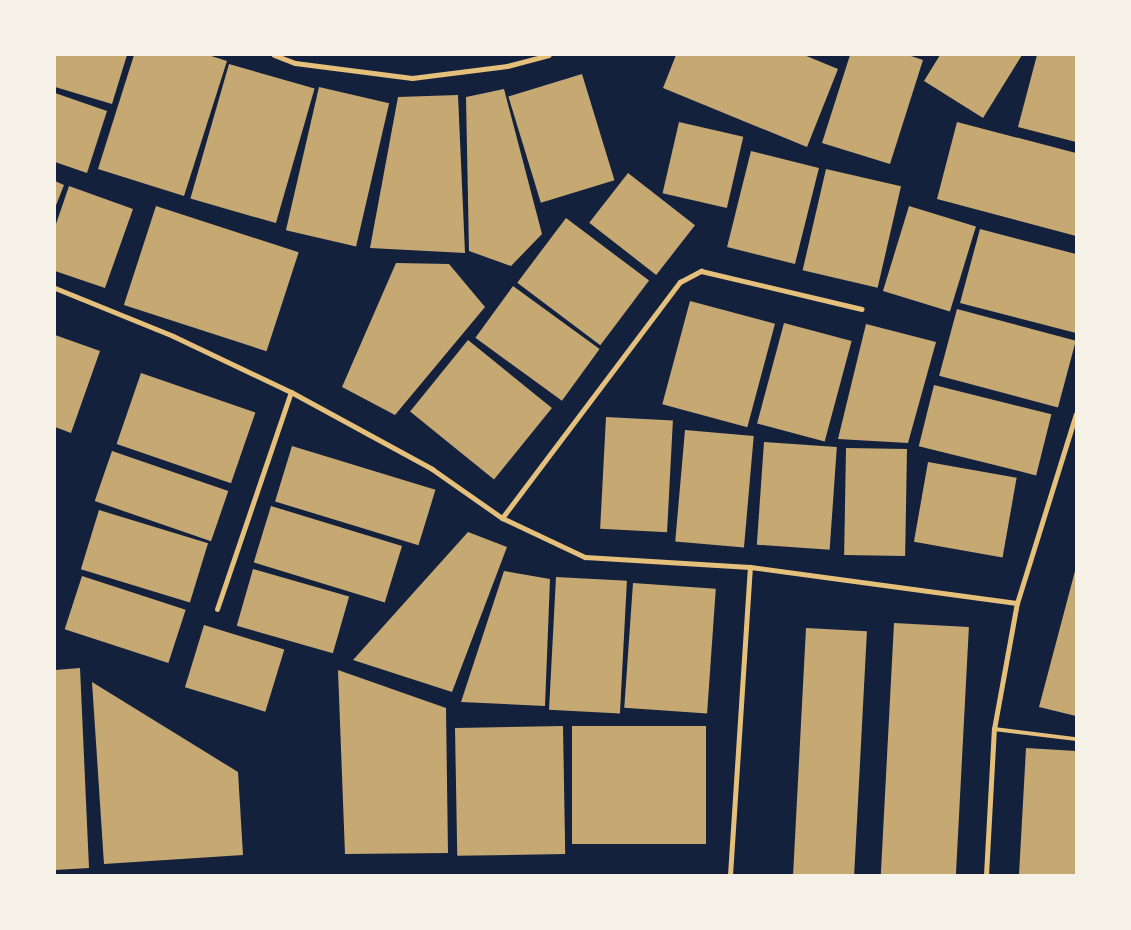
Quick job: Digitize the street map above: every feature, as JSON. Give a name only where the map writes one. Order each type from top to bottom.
[{"type":"street","points":[[274,55],[295,63],[412,78],[507,66],[549,55]]},
{"type":"street","points":[[502,518],[680,282],[701,271],[862,309]]},
{"type":"street","points":[[55,288],[173,336],[291,392],[432,469],[502,518],[585,557],[750,567],[1017,603]]},
{"type":"street","points":[[217,609],[291,392]]},
{"type":"street","points":[[986,875],[994,729],[1017,603],[1076,414]]},
{"type":"street","points":[[730,875],[750,567]]},
{"type":"lane","points":[[994,729],[1076,738]]},
{"type":"building","points":[[55,55],[127,55],[112,104],[55,87]]},
{"type":"building","points":[[134,55],[208,55],[227,61],[184,196],[98,169]]},
{"type":"building","points":[[676,55],[804,55],[838,69],[807,147],[663,88]]},
{"type":"building","points":[[850,55],[908,55],[923,60],[890,164],[822,143]]},
{"type":"building","points":[[940,55],[1022,55],[983,118],[924,81]]},
{"type":"building","points":[[1037,55],[1076,55],[1076,142],[1018,127]]},
{"type":"building","points":[[229,64],[315,89],[276,223],[190,199]]},
{"type":"building","points":[[582,74],[614,180],[541,203],[508,97]]},
{"type":"building","points":[[319,87],[389,103],[356,246],[286,230]]},
{"type":"building","points":[[504,89],[542,234],[511,266],[469,251],[466,97]]},
{"type":"building","points":[[55,93],[107,111],[87,173],[55,162]]},
{"type":"building","points":[[458,95],[465,253],[370,248],[398,97]]},
{"type":"building","points":[[679,122],[743,137],[727,208],[663,193]]},
{"type":"building","points":[[957,122],[1076,153],[1076,236],[937,199]]},
{"type":"building","points":[[751,151],[819,168],[795,264],[727,247]]},
{"type":"building","points":[[826,169],[901,186],[878,288],[803,270]]},
{"type":"building","points":[[628,173],[695,225],[656,275],[589,223]]},
{"type":"building","points":[[55,181],[64,185],[55,208]]},
{"type":"building","points":[[69,186],[133,209],[105,288],[55,271],[55,227]]},
{"type":"building","points":[[156,206],[299,252],[267,351],[124,305]]},
{"type":"building","points":[[909,206],[976,226],[950,312],[883,291]]},
{"type":"building","points":[[566,218],[649,281],[600,345],[517,283]]},
{"type":"building","points":[[980,229],[1076,254],[1076,333],[960,303]]},
{"type":"building","points":[[396,263],[449,264],[485,307],[395,415],[342,387]]},
{"type":"building","points":[[513,286],[600,349],[562,401],[475,338]]},
{"type":"building","points":[[690,301],[775,324],[747,427],[662,404]]},
{"type":"building","points":[[957,309],[1076,341],[1058,407],[939,376]]},
{"type":"building","points":[[784,323],[852,341],[825,442],[757,423]]},
{"type":"building","points":[[866,324],[936,342],[908,443],[838,439]]},
{"type":"building","points":[[55,335],[100,351],[71,433],[55,427]]},
{"type":"building","points":[[468,340],[552,408],[494,479],[410,411]]},
{"type":"building","points":[[141,373],[255,412],[231,483],[117,444]]},
{"type":"building","points":[[934,385],[1051,414],[1036,475],[919,446]]},
{"type":"building","points":[[606,417],[673,421],[667,532],[600,529]]},
{"type":"building","points":[[685,430],[754,436],[744,548],[675,542]]},
{"type":"building","points":[[764,442],[837,447],[830,550],[757,545]]},
{"type":"building","points":[[292,446],[435,490],[418,545],[275,501]]},
{"type":"building","points":[[846,448],[907,449],[905,556],[844,555]]},
{"type":"building","points":[[112,451],[228,491],[211,541],[95,501]]},
{"type":"building","points":[[928,462],[1017,478],[1003,557],[914,542]]},
{"type":"building","points":[[271,506],[402,546],[385,602],[254,562]]},
{"type":"building","points":[[99,510],[208,543],[190,603],[81,569]]},
{"type":"building","points":[[468,532],[507,547],[452,692],[353,660]]},
{"type":"building","points":[[253,569],[349,597],[333,653],[237,626]]},
{"type":"building","points":[[504,571],[550,579],[545,706],[461,702]]},
{"type":"building","points":[[1076,571],[1076,716],[1039,707]]},
{"type":"building","points":[[82,576],[186,610],[168,663],[65,629]]},
{"type":"building","points":[[556,577],[627,581],[620,714],[549,710]]},
{"type":"building","points":[[633,583],[716,589],[707,713],[624,708]]},
{"type":"building","points":[[894,623],[969,627],[956,875],[881,875]]},
{"type":"building","points":[[204,625],[284,650],[265,712],[185,687]]},
{"type":"building","points":[[806,628],[867,631],[854,875],[793,875]]},
{"type":"building","points":[[80,668],[89,868],[55,870],[55,670]]},
{"type":"building","points":[[338,670],[446,708],[448,853],[345,854]]},
{"type":"building","points":[[92,682],[238,772],[243,855],[104,864]]},
{"type":"building","points":[[563,726],[565,854],[457,856],[455,728]]},
{"type":"building","points":[[572,726],[706,726],[706,844],[572,844]]},
{"type":"building","points":[[1026,748],[1076,751],[1076,875],[1019,875]]}]
